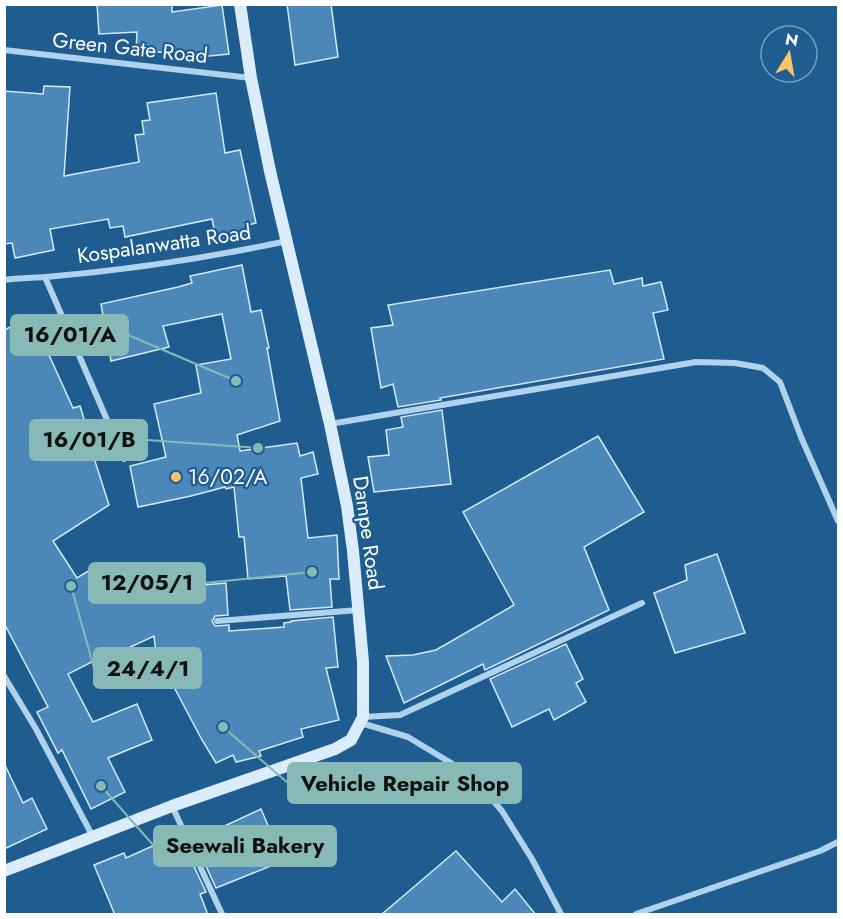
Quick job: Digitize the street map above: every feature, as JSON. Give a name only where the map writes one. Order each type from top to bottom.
[{"type":"street","name":"Dampe Road","points":[[240,4],[251,78],[270,171],[348,506],[363,662],[362,720]]},
{"type":"street","name":"Green Gate Road","points":[[4,50],[251,78]]},
{"type":"street","name":"Kospalanwatta Road","points":[[4,280],[190,260],[287,241]]},
{"type":"street","points":[[45,277],[124,459]]},
{"type":"street","points":[[330,424],[696,362],[735,363],[763,368],[780,382],[838,521]]},
{"type":"street","points":[[362,720],[400,715],[642,603]]},
{"type":"street","points":[[217,621],[359,610]]},
{"type":"street","points":[[4,676],[36,729],[93,837]]},
{"type":"street","points":[[4,871],[172,806],[335,749],[351,740],[362,720]]},
{"type":"street","points":[[362,720],[408,737],[451,763],[479,784],[502,811],[532,859],[561,915]]},
{"type":"street","points":[[172,806],[222,915]]},
{"type":"street","points":[[636,915],[820,851],[838,842]]},
{"type":"building","points":[[97,4],[172,4],[172,12],[222,5],[229,54],[199,57],[198,54],[136,51],[137,32],[99,34]]},
{"type":"building","points":[[287,4],[331,4],[338,57],[295,65]]},
{"type":"building","points":[[44,86],[70,87],[64,176],[139,162],[135,135],[144,134],[142,121],[150,120],[147,103],[216,93],[225,153],[240,150],[256,223],[248,225],[251,236],[217,243],[212,219],[125,237],[123,226],[110,228],[108,219],[50,229],[54,250],[15,258],[12,243],[4,244],[4,91],[43,94]]},
{"type":"building","points":[[242,265],[251,312],[261,310],[280,421],[237,435],[240,451],[297,443],[300,456],[313,452],[318,474],[301,478],[308,538],[337,535],[339,579],[330,579],[332,607],[290,610],[286,576],[248,579],[244,537],[239,537],[234,487],[226,489],[225,487],[138,507],[130,466],[166,457],[154,404],[201,393],[196,365],[231,359],[222,314],[163,326],[169,347],[111,361],[101,304],[178,287],[192,283],[190,276]]},
{"type":"building","points":[[610,270],[614,284],[642,278],[643,286],[661,282],[668,310],[653,313],[664,359],[398,407],[393,384],[381,388],[371,328],[393,325],[388,305]]},
{"type":"building","points":[[23,321],[31,336],[39,333],[73,408],[80,406],[88,432],[86,433],[109,505],[53,541],[77,578],[98,565],[106,577],[169,576],[169,588],[226,583],[228,615],[215,616],[212,621],[215,626],[229,625],[229,631],[284,627],[284,623],[291,621],[333,617],[338,667],[326,668],[339,720],[301,729],[303,737],[259,751],[261,756],[236,762],[233,755],[216,763],[174,687],[172,653],[156,654],[154,636],[111,656],[109,653],[68,674],[93,722],[137,704],[152,740],[108,758],[125,792],[91,809],[62,750],[58,753],[37,712],[48,707],[4,623],[4,330]]},
{"type":"building","points":[[442,410],[451,484],[374,492],[368,457],[389,455],[386,430],[403,427],[401,417]]},
{"type":"building","points":[[598,436],[644,512],[584,547],[609,610],[485,670],[483,664],[404,703],[386,656],[413,655],[436,650],[514,605],[463,512]]},
{"type":"building","points":[[717,554],[745,633],[675,653],[654,593],[687,580],[685,565]]},
{"type":"building","points":[[566,644],[583,679],[576,683],[586,702],[554,720],[549,709],[512,727],[490,679]]},
{"type":"building","points":[[4,763],[23,803],[32,798],[47,829],[4,849]]},
{"type":"building","points":[[261,809],[283,861],[216,888],[194,840]]},
{"type":"building","points":[[177,835],[206,892],[200,894],[208,915],[115,915],[94,865],[124,853],[126,858]]},
{"type":"building","points":[[456,851],[502,902],[515,889],[536,915],[381,915]]},
{"type":"place","name":"16/01/A","points":[[236,381]]},
{"type":"place","name":"16/01/B","points":[[258,448]]},
{"type":"place","name":"16/02/A","points":[[176,477]]},
{"type":"place","name":"12/05/1","points":[[312,572]]},
{"type":"place","name":"24/4/1","points":[[71,586]]},
{"type":"place","name":"Vehicle Repair Shop","points":[[223,727]]},
{"type":"place","name":"Seewali Bakery","points":[[101,786]]}]
